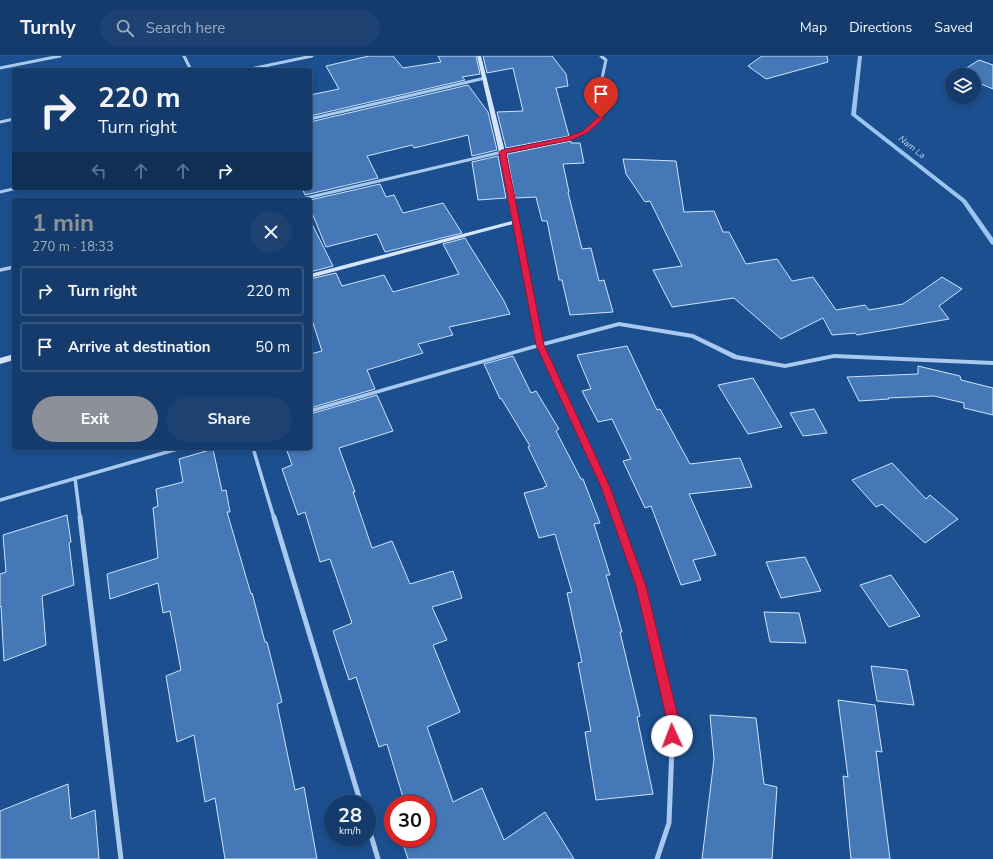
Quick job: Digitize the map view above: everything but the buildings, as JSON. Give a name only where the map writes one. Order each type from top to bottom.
[{"type":"main road","points":[[312,275],[515,222],[502,152],[479,56]]},
{"type":"main road","points":[[0,360],[12,357]]},
{"type":"street","points":[[0,68],[60,56]]},
{"type":"street","points":[[184,56],[190,68]]},
{"type":"street","points":[[255,68],[312,56]]},
{"type":"street","points":[[306,198],[502,152],[569,139],[585,132],[601,118],[599,92],[606,60],[601,56]]},
{"type":"street","points":[[312,119],[485,78]]},
{"type":"street","points":[[0,122],[12,119]]},
{"type":"street","points":[[0,192],[12,189]]},
{"type":"street","points":[[515,222],[540,345],[605,487],[641,586],[673,721],[668,823],[657,859]]},
{"type":"street","points":[[0,270],[12,267]]},
{"type":"street","points":[[312,410],[619,324],[693,336],[736,356],[785,366],[834,356],[993,362]]},
{"type":"street","points":[[0,500],[174,450]]},
{"type":"street","points":[[254,450],[359,795]]},
{"type":"street","points":[[75,478],[121,859]]},
{"type":"street","points":[[374,847],[378,859]]},
{"type":"waterway","name":"Nam La","points":[[860,56],[853,114],[964,201],[993,243]]},
{"type":"route","points":[[601,118],[585,132],[569,139],[502,152],[540,345],[605,487],[641,586],[673,721],[672,736]]}]
